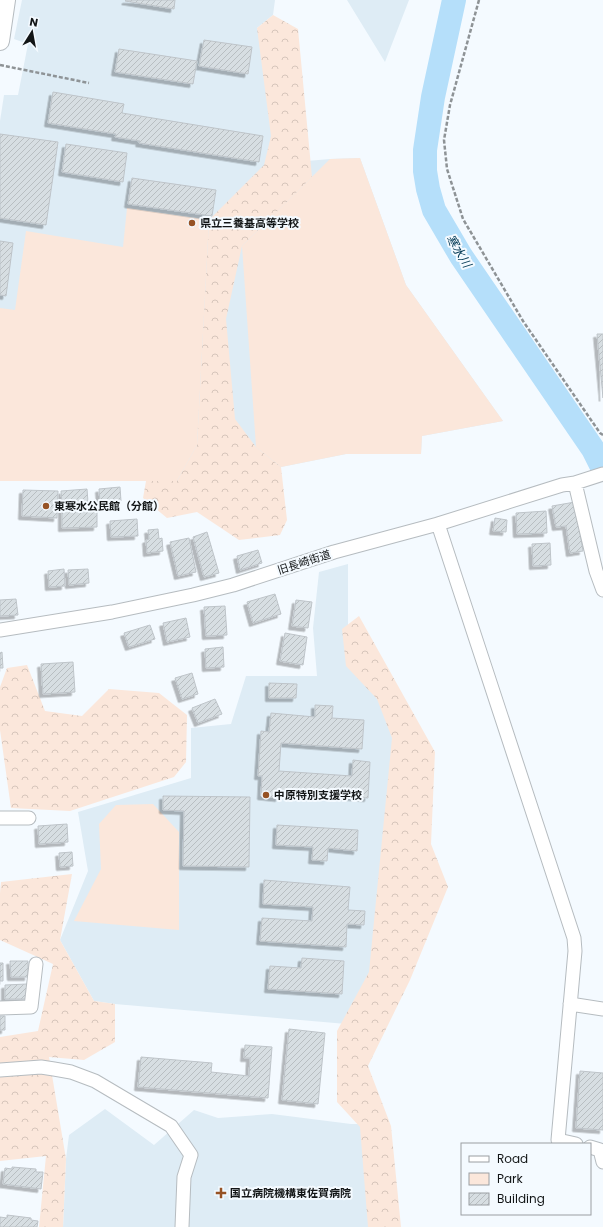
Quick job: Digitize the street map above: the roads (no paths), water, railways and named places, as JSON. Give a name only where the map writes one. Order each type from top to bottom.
[{"type":"main road","points":[[0,41],[6,0]]},
{"type":"street","name":"旧長崎街道","points":[[0,630],[112,612],[233,585],[334,552],[438,524],[562,485],[575,483],[603,474]]},
{"type":"street","points":[[575,483],[596,571],[603,590]]},
{"type":"street","points":[[438,524],[574,938],[575,951],[558,1140],[572,1143]]},
{"type":"street","points":[[0,818],[29,818]]},
{"type":"street","points":[[0,1008],[31,1007],[36,964]]},
{"type":"street","points":[[570,1004],[603,1009]]},
{"type":"street","points":[[0,1070],[41,1067],[71,1072],[95,1081],[171,1126],[191,1155],[184,1177],[182,1227]]},
{"type":"street","points":[[591,1147],[600,1150],[603,1162]]},
{"type":"waterway","name":"寒水川","points":[[454,0],[433,97],[425,150],[425,171],[434,210],[461,256],[593,449],[603,469]]},
{"type":"place","name":"県立三養基高等学校","points":[[192,223]]},
{"type":"place","name":"東寒水公民館（分館）","points":[[46,506]]},
{"type":"place","name":"中原特別支援学校","points":[[266,795]]},
{"type":"place","name":"国立病院機構東佐賀病院","points":[[221,1193]]}]
